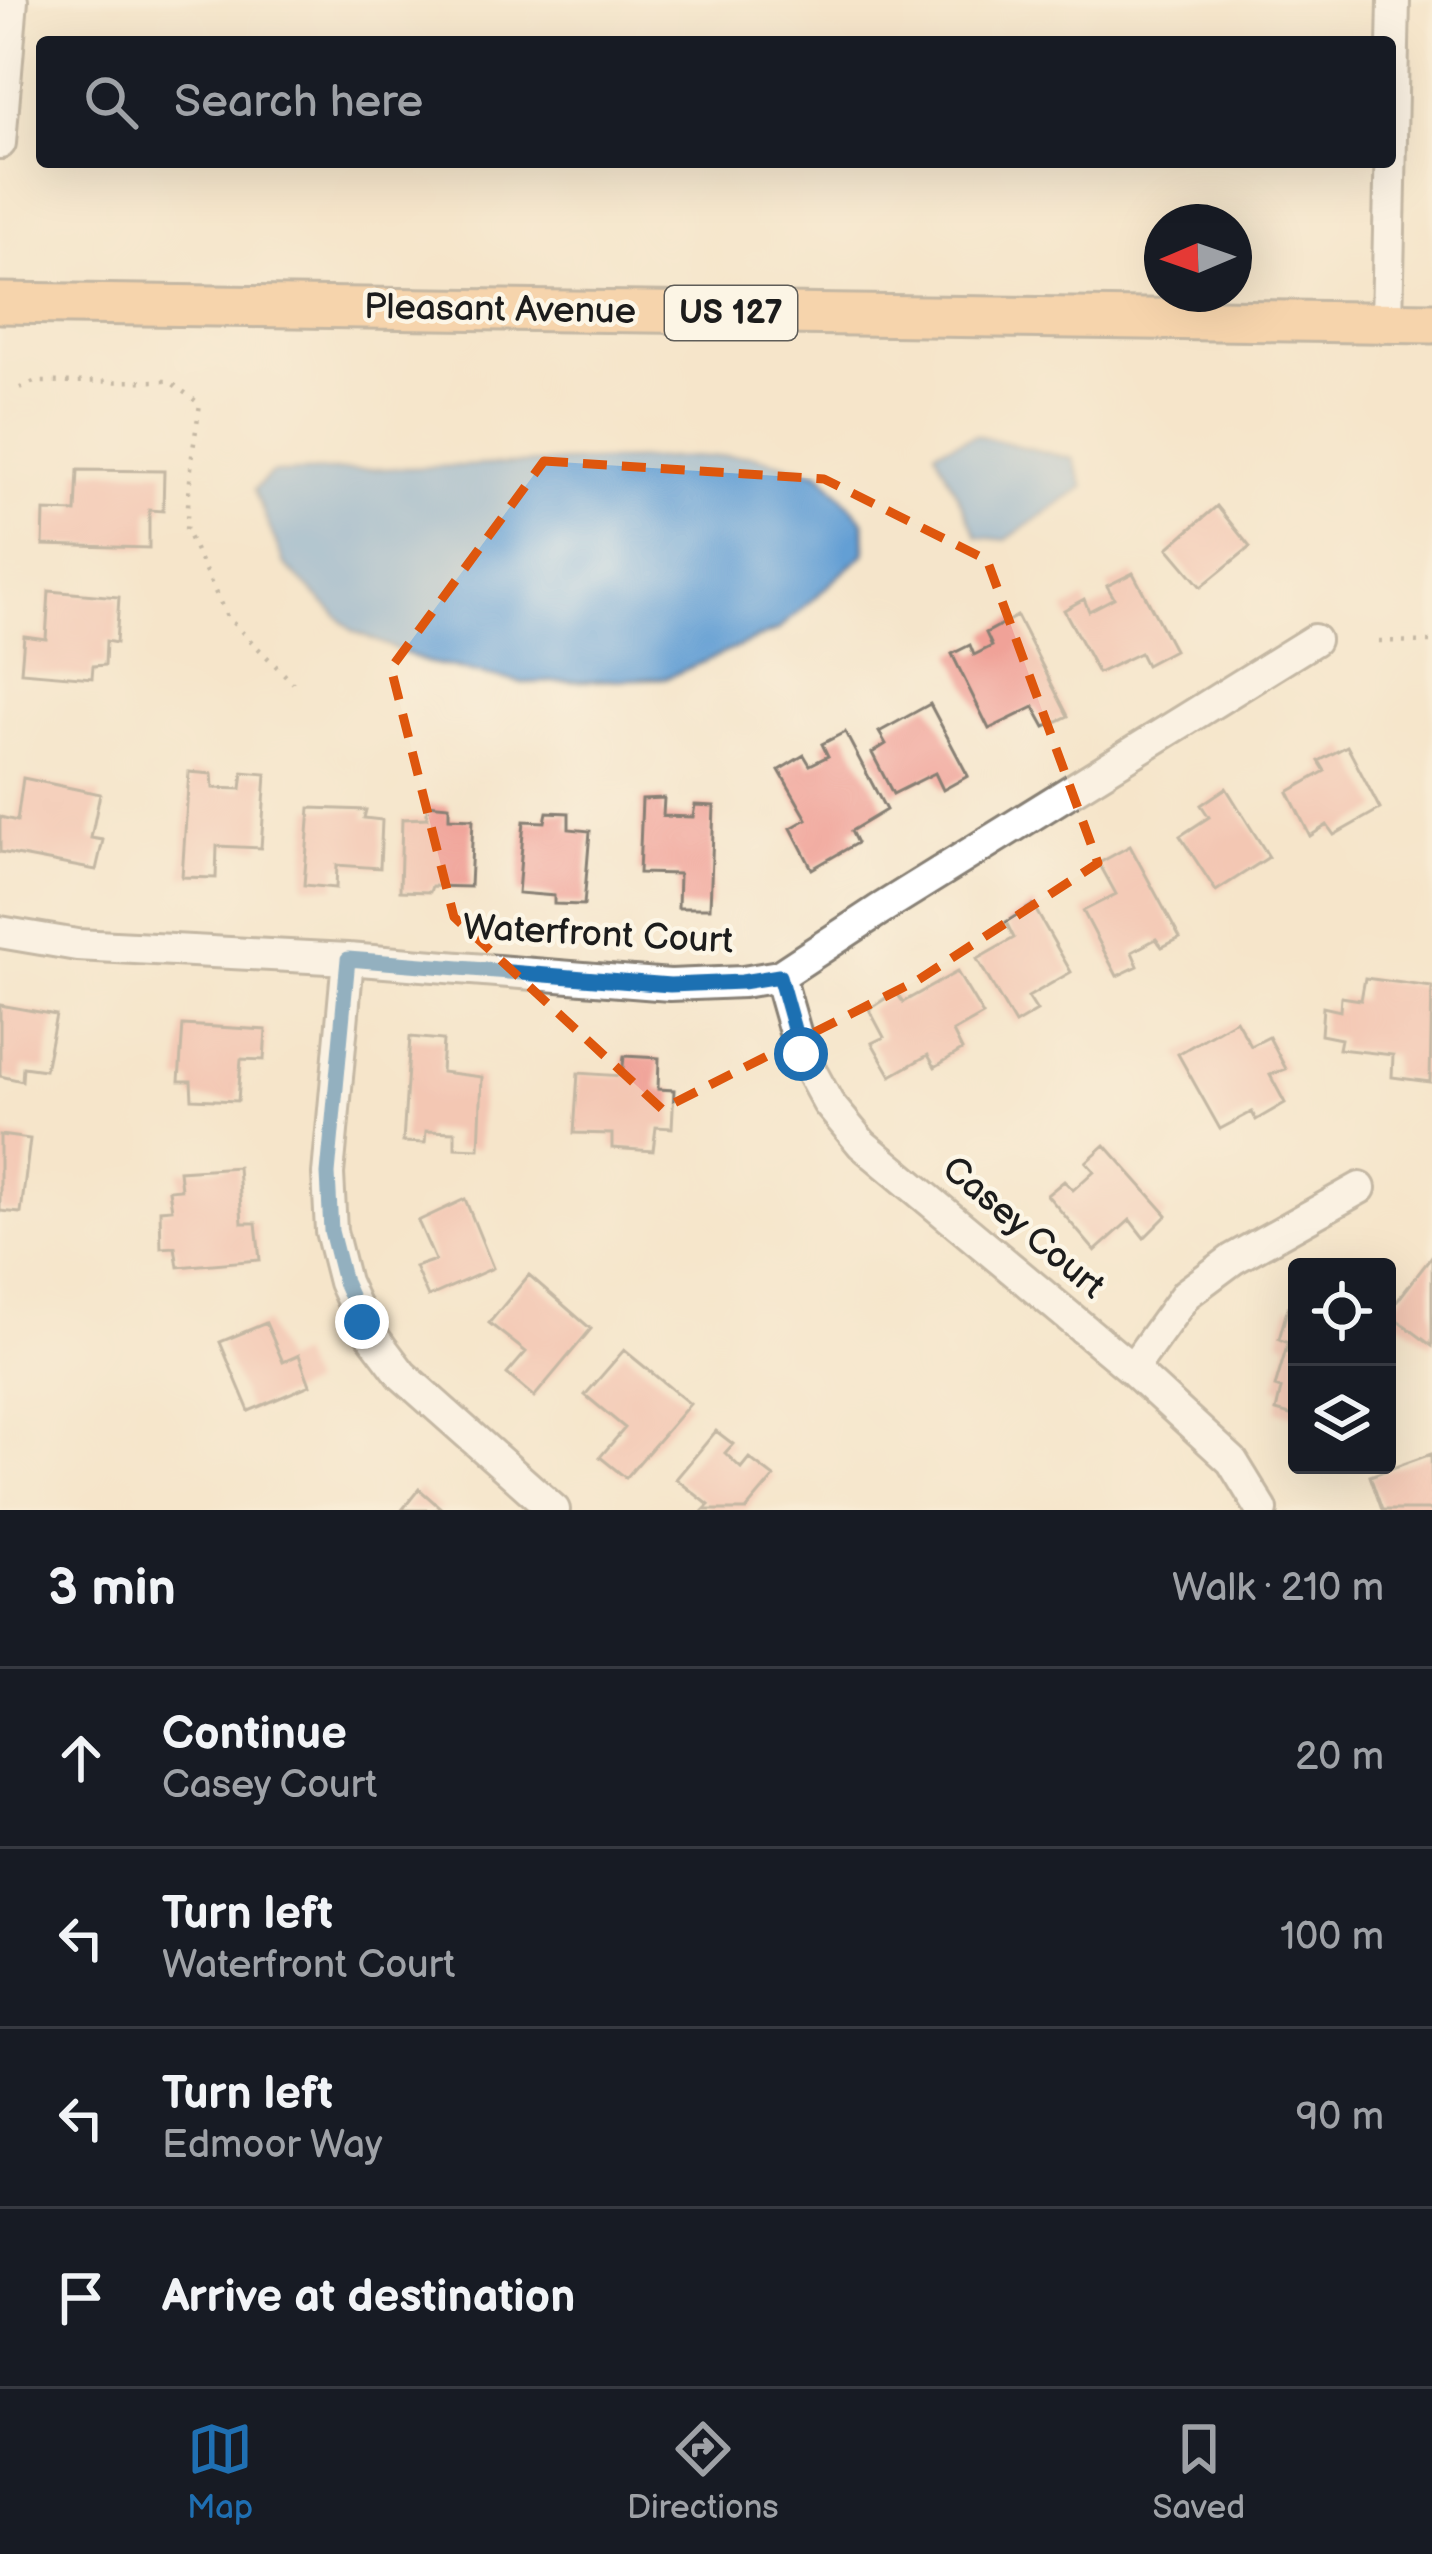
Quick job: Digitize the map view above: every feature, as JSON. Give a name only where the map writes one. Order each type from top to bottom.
[{"type":"main road","name":"Pleasant Avenue","points":[[0,303],[1432,323]]},
{"type":"street","points":[[0,143],[12,0]]},
{"type":"street","points":[[1393,36],[1394,0]]},
{"type":"street","points":[[1387,322],[1390,168]]},
{"type":"street","name":"Waterfront Court","points":[[0,932],[77,945],[348,959],[670,985],[779,976],[1313,640]]},
{"type":"street","points":[[348,959],[328,1174],[331,1231],[344,1282],[362,1322],[402,1375],[554,1510]]},
{"type":"street","name":"Casey Court","points":[[779,976],[801,1054],[828,1102],[862,1144],[1132,1369],[1232,1461],[1262,1510]]},
{"type":"street","points":[[1132,1369],[1186,1294],[1233,1258],[1360,1188]]},
{"type":"path","points":[[20,388],[34,382],[169,380],[200,404],[186,530],[227,617],[293,682]]},
{"type":"path","points":[[1379,641],[1432,642]]},
{"type":"highlighted area","points":[[544,461],[824,479],[987,560],[1098,863],[918,980],[662,1109],[454,917],[391,668]]},
{"type":"water","points":[[975,435],[1073,459],[1084,487],[1006,540],[978,537],[935,450]]},
{"type":"water","points":[[750,455],[820,472],[864,521],[865,553],[778,630],[666,678],[523,683],[426,662],[353,631],[285,565],[254,490],[272,473]]},
{"type":"building","points":[[78,470],[164,471],[163,511],[149,510],[149,548],[43,545],[44,511],[76,512]]},
{"type":"building","points":[[1217,506],[1250,547],[1201,587],[1168,548]]},
{"type":"building","points":[[1133,573],[1174,650],[1146,665],[1140,653],[1098,673],[1064,610],[1084,599],[1089,611],[1114,598],[1107,586]]},
{"type":"building","points":[[49,591],[119,597],[116,643],[106,641],[105,665],[93,666],[92,678],[21,672],[24,636],[46,639]]},
{"type":"building","points":[[1017,616],[1068,716],[1045,727],[1034,707],[989,729],[952,654],[970,645],[974,655],[992,646],[986,633]]},
{"type":"building","points":[[930,704],[968,776],[943,790],[935,773],[893,794],[872,753],[886,744],[879,732]]},
{"type":"building","points":[[845,732],[886,810],[851,831],[857,843],[812,869],[791,828],[807,819],[779,770],[804,755],[810,765],[828,756],[822,744]]},
{"type":"building","points":[[1347,746],[1380,809],[1334,835],[1327,825],[1310,836],[1288,792],[1325,771],[1319,761]]},
{"type":"building","points":[[189,772],[212,774],[213,788],[241,789],[243,772],[266,774],[261,848],[217,846],[216,878],[182,877]]},
{"type":"building","points":[[23,778],[100,794],[91,838],[103,840],[96,870],[0,852],[0,817],[17,821]]},
{"type":"building","points":[[1226,788],[1269,857],[1216,891],[1180,836],[1209,817],[1201,805]]},
{"type":"building","points":[[664,798],[663,816],[693,817],[695,805],[714,806],[710,908],[678,908],[679,874],[639,873],[642,799]]},
{"type":"building","points":[[427,804],[449,806],[449,818],[473,819],[470,887],[400,891],[402,819],[427,818]]},
{"type":"building","points":[[310,808],[366,810],[364,818],[382,820],[380,868],[337,865],[336,888],[304,885]]},
{"type":"building","points":[[547,812],[569,813],[569,829],[590,831],[584,905],[554,904],[554,896],[518,893],[524,821],[545,822]]},
{"type":"building","points":[[1130,846],[1180,938],[1162,947],[1156,939],[1132,952],[1138,966],[1117,976],[1083,911],[1116,894],[1099,863]]},
{"type":"building","points":[[1033,905],[1071,972],[1028,997],[1037,1011],[1015,1024],[977,959],[1014,938],[1006,922]]},
{"type":"building","points":[[957,972],[983,1015],[953,1032],[962,1050],[935,1067],[928,1055],[891,1076],[872,1043],[884,1037],[869,1009],[896,992],[903,1002]]},
{"type":"building","points":[[1365,978],[1432,987],[1430,1082],[1392,1077],[1393,1055],[1339,1049],[1341,1039],[1321,1035],[1323,1007],[1340,1011],[1341,997],[1361,1000]]},
{"type":"building","points":[[0,1005],[56,1015],[45,1070],[23,1067],[22,1081],[0,1076]]},
{"type":"building","points":[[1236,1020],[1251,1046],[1269,1037],[1286,1069],[1270,1075],[1285,1103],[1256,1120],[1252,1112],[1220,1129],[1178,1054]]},
{"type":"building","points":[[183,1025],[266,1030],[264,1060],[241,1059],[238,1101],[192,1099],[191,1081],[179,1081]]},
{"type":"building","points":[[410,1037],[443,1040],[441,1072],[482,1077],[479,1149],[455,1148],[455,1132],[426,1131],[425,1143],[403,1142]]},
{"type":"building","points":[[624,1056],[659,1058],[658,1089],[674,1090],[672,1128],[656,1127],[653,1151],[612,1148],[612,1134],[574,1133],[578,1073],[622,1076]]},
{"type":"building","points":[[0,1135],[30,1139],[21,1213],[0,1211]]},
{"type":"building","points":[[1105,1145],[1167,1215],[1144,1238],[1130,1220],[1095,1251],[1047,1195],[1064,1181],[1073,1190],[1094,1171],[1086,1162]]},
{"type":"building","points":[[238,1167],[242,1223],[256,1223],[260,1260],[178,1267],[175,1247],[161,1248],[160,1210],[172,1209],[169,1190],[181,1189],[179,1171]]},
{"type":"building","points":[[465,1199],[493,1268],[428,1297],[415,1267],[435,1260],[418,1221]]},
{"type":"building","points":[[1432,1256],[1432,1346],[1396,1319],[1396,1303]]},
{"type":"building","points":[[529,1275],[591,1329],[534,1397],[507,1374],[526,1352],[489,1323]]},
{"type":"building","points":[[1288,1307],[1288,1343],[1279,1339]]},
{"type":"building","points":[[266,1323],[283,1362],[299,1355],[310,1385],[249,1411],[220,1342]]},
{"type":"building","points":[[1288,1343],[1288,1414],[1276,1411],[1281,1389],[1275,1387]]},
{"type":"building","points":[[624,1350],[690,1404],[626,1478],[600,1457],[625,1428],[585,1395]]},
{"type":"building","points":[[716,1431],[733,1444],[725,1453],[741,1468],[749,1458],[774,1477],[746,1510],[704,1510],[709,1505],[676,1479]]},
{"type":"building","points":[[1431,1454],[1432,1510],[1382,1510],[1370,1476],[1396,1474],[1396,1467]]},
{"type":"building","points":[[419,1489],[443,1510],[402,1510]]},
{"type":"route","points":[[362,1322],[344,1282],[331,1231],[328,1174],[348,959],[670,985],[779,976],[801,1054]]}]
